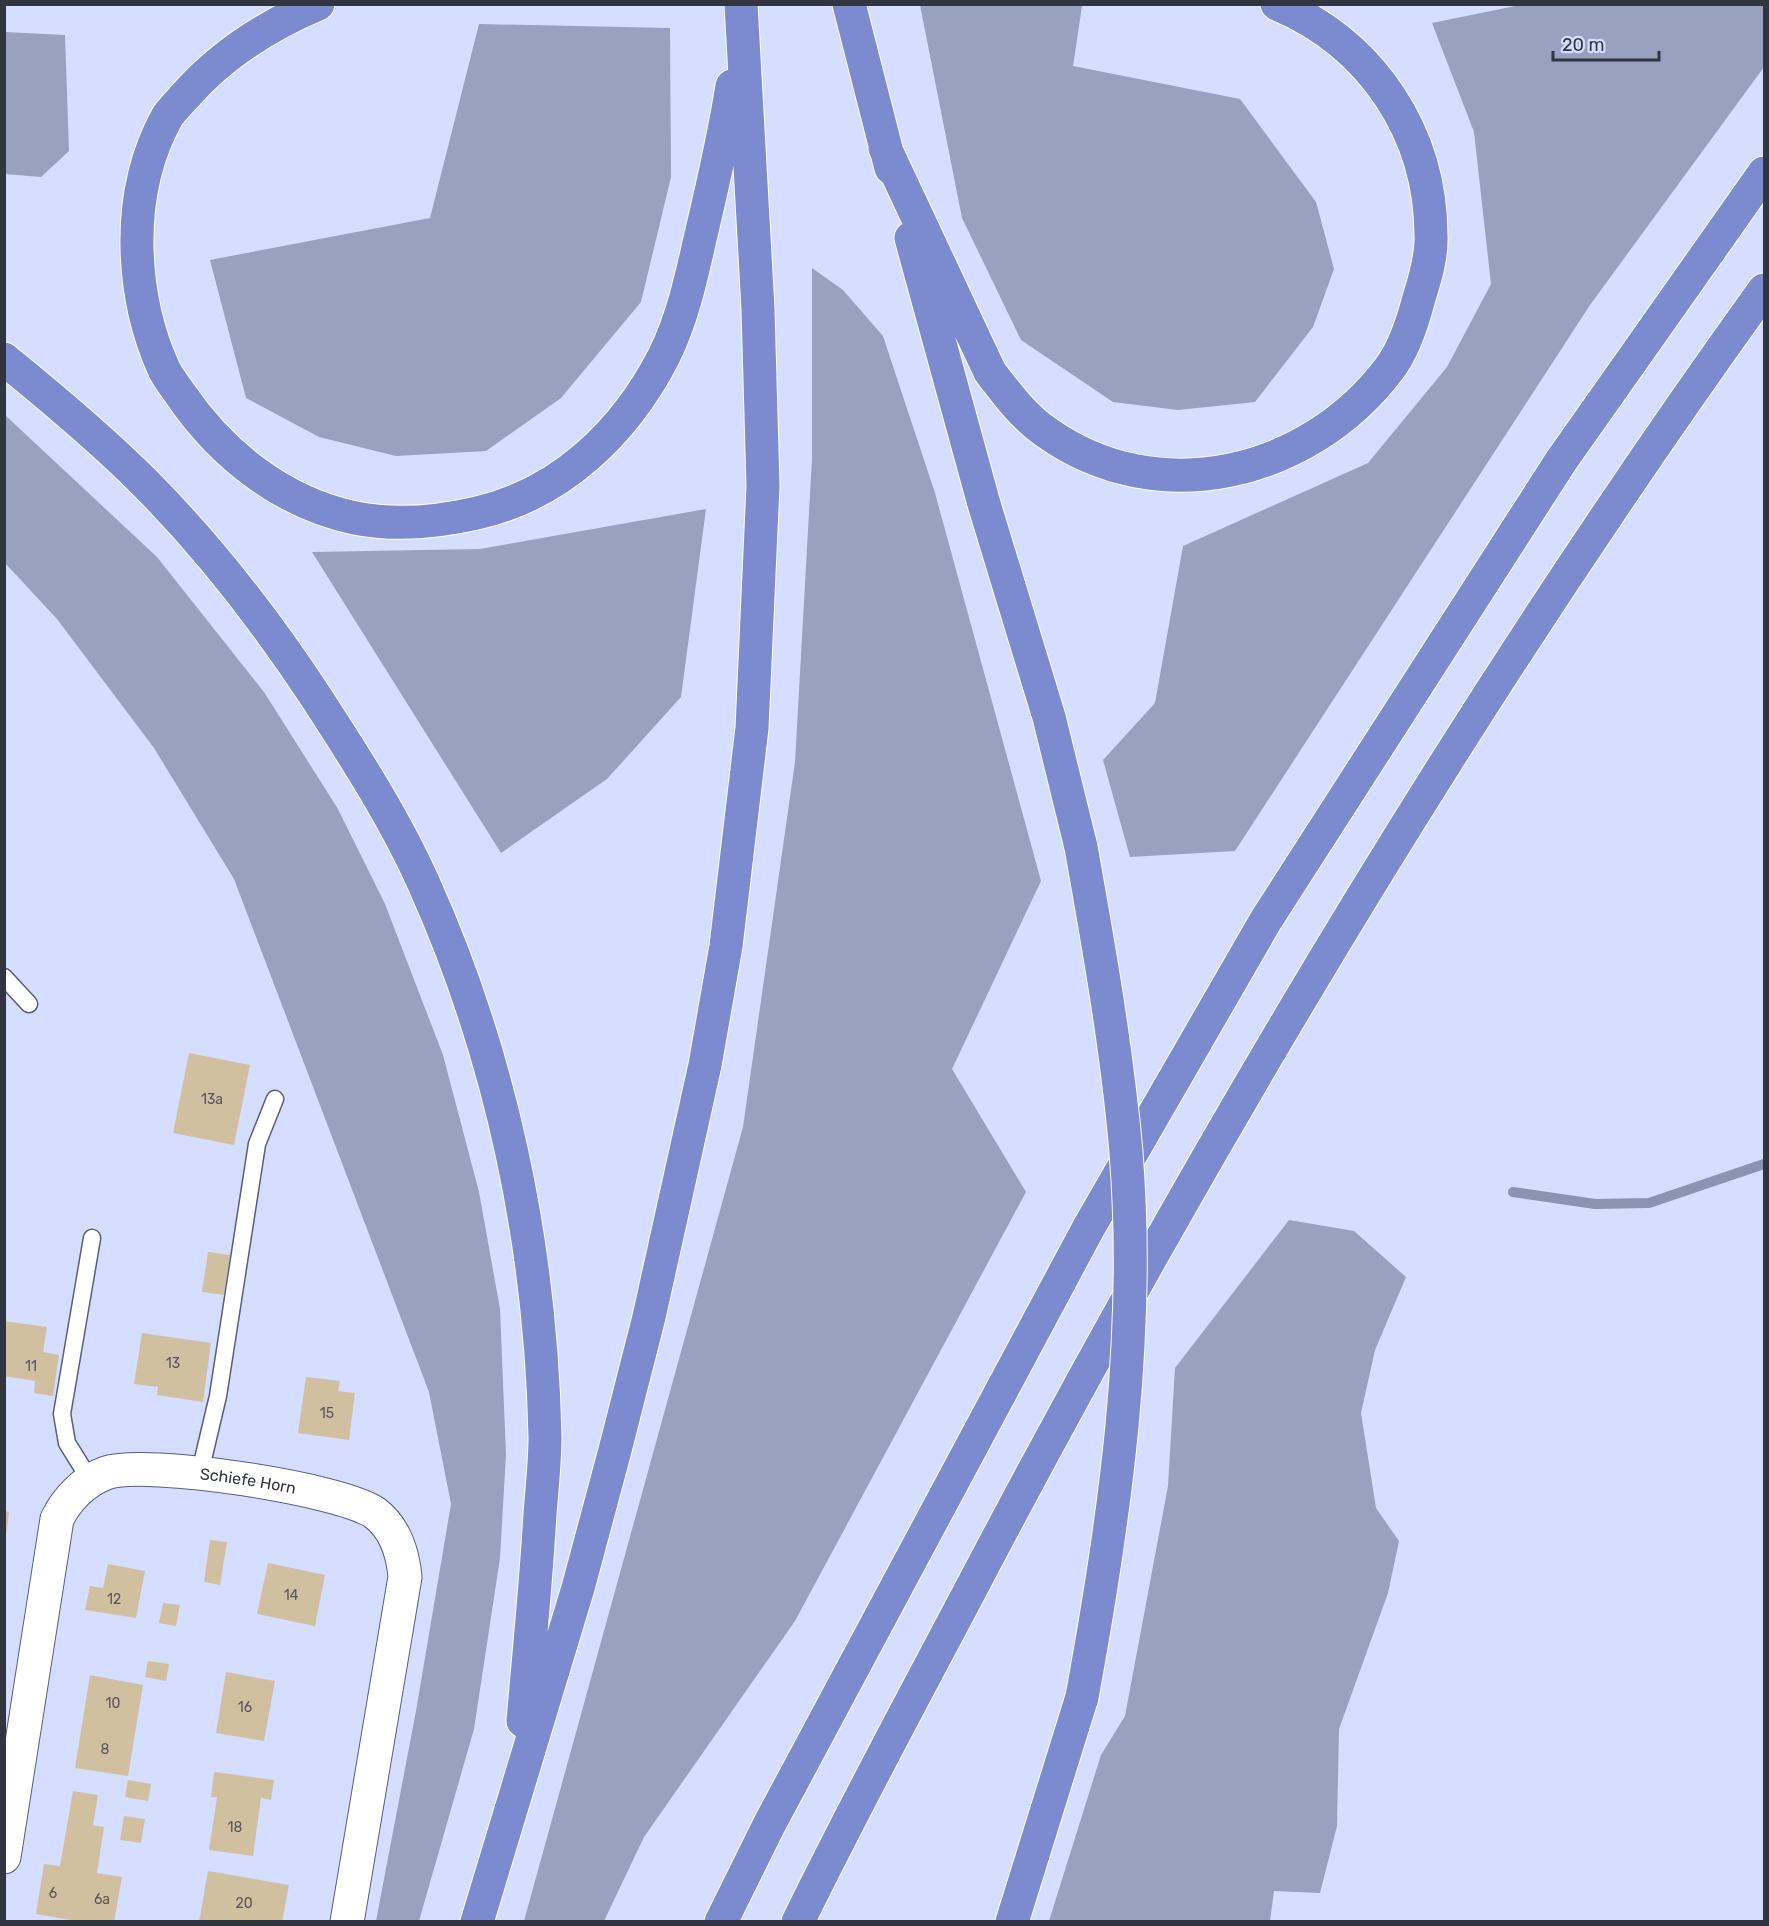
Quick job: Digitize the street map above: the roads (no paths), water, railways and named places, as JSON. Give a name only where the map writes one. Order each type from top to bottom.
[{"type":"highway","points":[[318,4],[246,41],[207,70],[168,115],[149,158],[136,213],[138,274],[147,323],[164,370],[202,425],[239,461],[299,499],[355,518],[401,522],[450,519],[494,509],[542,490],[583,461],[615,430],[644,391],[665,354],[684,303],[722,149],[741,13]]},
{"type":"highway","points":[[885,148],[990,372],[1015,405],[1045,432],[1074,449],[1148,474],[1197,475],[1243,469],[1291,452],[1330,429],[1357,405],[1391,368],[1414,319],[1425,278],[1432,238],[1429,202],[1419,159],[1405,121],[1378,80],[1344,42],[1304,16],[1277,4]]},
{"type":"highway","points":[[477,1922],[578,1588],[649,1317],[705,1065],[726,946],[742,829],[752,717],[763,486],[758,309],[741,13]]},
{"type":"highway","points":[[851,13],[885,148],[984,504],[1049,717],[1081,847],[1108,993],[1126,1153],[1129,1247],[1127,1345],[1119,1465],[1100,1603],[1082,1697],[1012,1922]]},
{"type":"highway","points":[[721,1922],[786,1794],[1084,1237],[1266,920],[1561,461],[1764,173]]},
{"type":"highway","points":[[798,1922],[1047,1445],[1309,985],[1527,637],[1764,290]]},
{"type":"highway","points":[[4,359],[144,482],[219,566],[285,651],[380,801],[423,883],[462,982],[508,1127],[530,1252],[542,1353],[544,1454],[536,1579],[516,1791]]},
{"type":"street","name":"Schiefe Horn","points":[[4,1857],[57,1519],[65,1503],[90,1480],[108,1472],[125,1470],[200,1472],[358,1504],[375,1513],[387,1525],[403,1557],[405,1577],[347,1922]]},
{"type":"lane","points":[[4,977],[29,1004]]},
{"type":"lane","points":[[200,1472],[218,1396],[257,1144],[275,1099]]},
{"type":"lane","points":[[90,1480],[67,1443],[62,1414],[92,1238]]},
{"type":"waterway","points":[[1513,1192],[1595,1204],[1649,1203],[1764,1164]]}]
